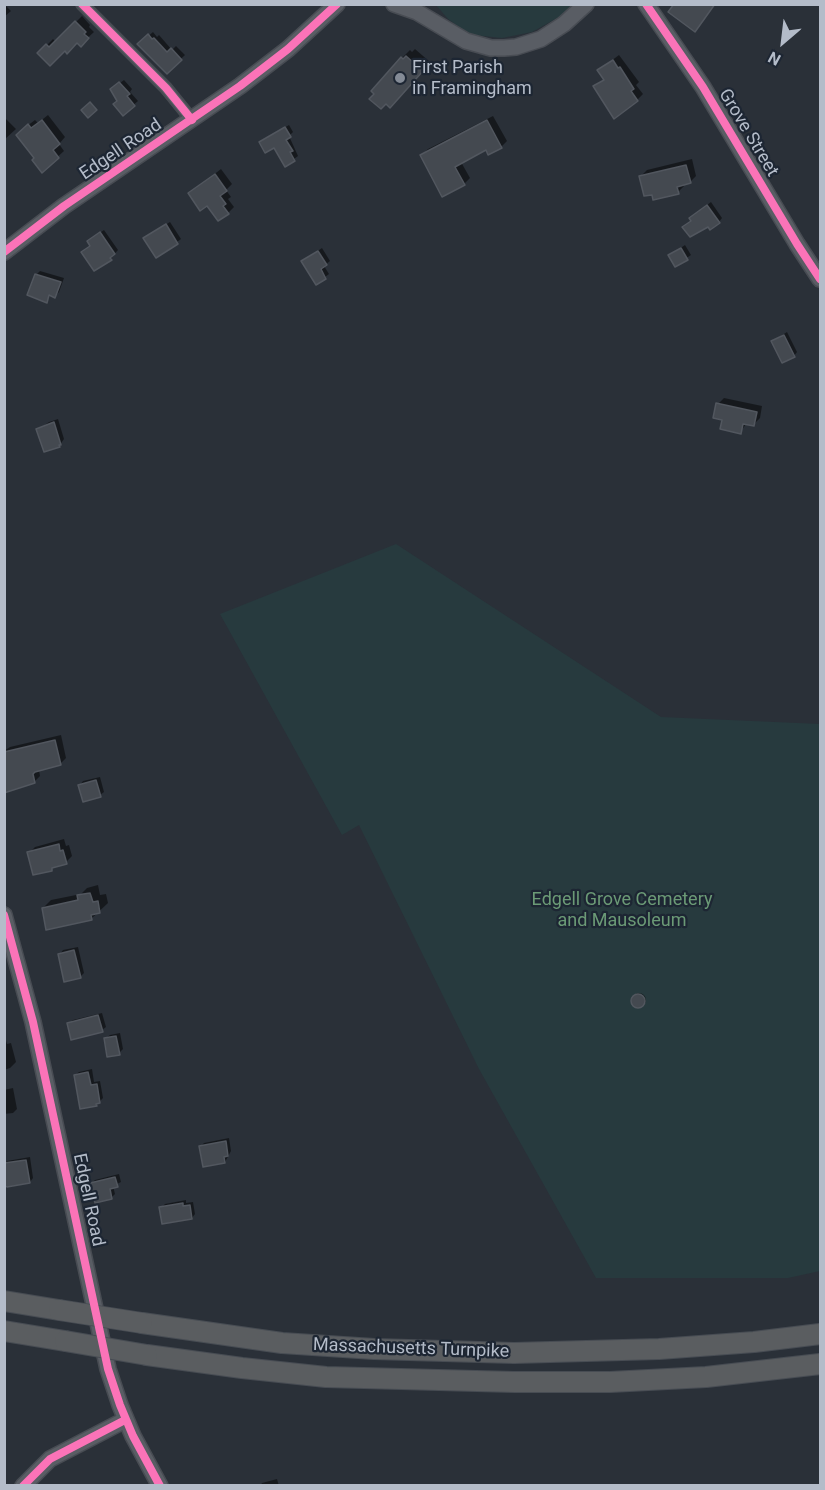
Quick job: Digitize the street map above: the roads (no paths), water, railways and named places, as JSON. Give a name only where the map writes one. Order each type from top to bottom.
[{"type":"highway","name":"Massachusetts Turnpike","points":[[4,1300],[234,1337],[311,1346],[502,1353],[649,1350],[754,1342],[820,1334]]},
{"type":"highway","name":"Massachusetts Turnpike","points":[[4,1331],[147,1355],[326,1377],[502,1382],[610,1382],[706,1377],[820,1364]]},
{"type":"main road","name":"Edgell Road","points":[[4,252],[64,206],[192,120],[284,53],[337,4]]},
{"type":"main road","points":[[394,4],[417,12],[466,41],[491,48],[516,47],[541,39],[553,33],[586,4]]},
{"type":"main road","points":[[424,4],[431,16],[442,27]]},
{"type":"main road","name":"Grove Street","points":[[645,4],[700,82],[820,279]]},
{"type":"main road","name":"Edgell Road","points":[[4,915],[35,1031],[108,1369],[125,1420],[139,1450],[160,1485]]},
{"type":"main road","points":[[22,1485],[50,1459],[125,1420]]},
{"type":"street","points":[[82,4],[166,88],[192,120]]},
{"type":"place","name":"First Parish in Framingham","points":[[400,78]]},
{"type":"park label","name":"Edgell Grove Cemetery and Mausoleum","points":[[622,910]]}]
